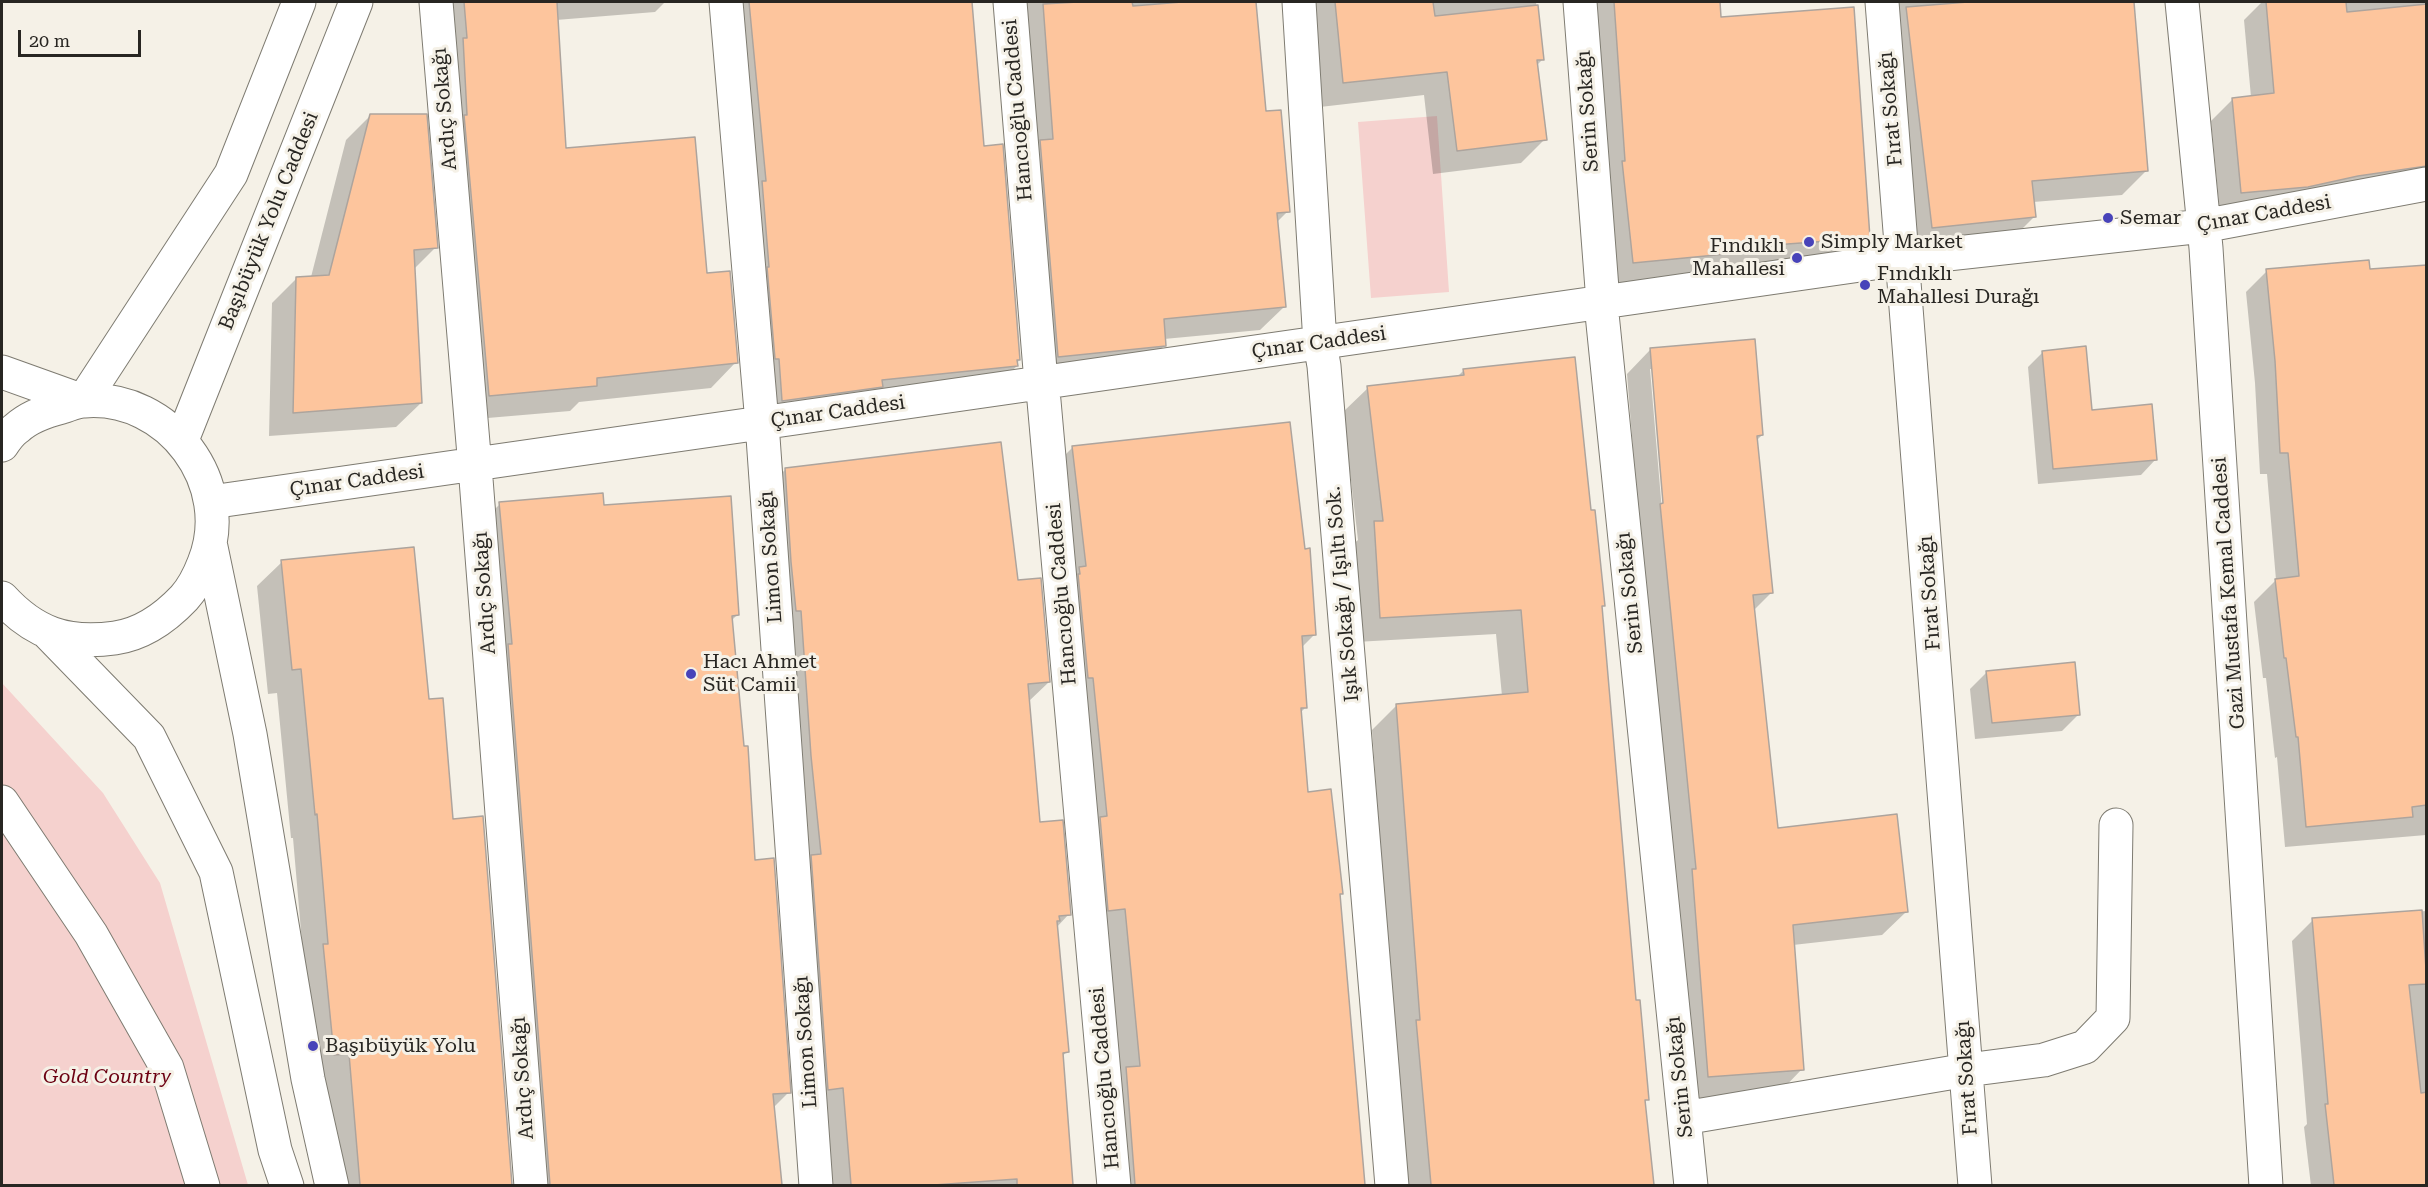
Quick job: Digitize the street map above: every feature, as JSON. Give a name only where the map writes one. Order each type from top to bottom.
[{"type":"street","name":"Başıbüyük Yolu Caddesi","points":[[182,440],[356,2]]},
{"type":"street","name":"Ardıç Sokağı","points":[[436,2],[531,1185]]},
{"type":"street","name":"Limon Sokağı","points":[[726,2],[762,423],[816,1185]]},
{"type":"street","name":"Hancıoğlu Caddesi","points":[[1010,2],[1114,1185]]},
{"type":"street","name":"Işık Sokağı / Işıltı Sok.","points":[[1299,2],[1320,343],[1324,366],[1392,1185]]},
{"type":"street","name":"Serin Sokağı","points":[[1580,2],[1603,302],[1601,304],[1691,1185]]},
{"type":"street","name":"Fırat Sokağı","points":[[1882,2],[1975,1185]]},
{"type":"street","name":"Gazi Mustafa Kemal Caddesi","points":[[2182,2],[2206,248],[2266,1185]]},
{"type":"street","points":[[2,445],[17,428],[44,412],[83,400],[231,174],[298,3]]},
{"type":"street","name":"Çınar Caddesi","points":[[211,502],[1902,260],[2203,226],[2427,184]]},
{"type":"street","points":[[2,372],[83,400],[119,403],[153,417],[182,440],[201,469],[208,485],[213,524],[211,547],[250,734],[308,1079],[332,1185]]},
{"type":"street","points":[[49,634],[90,642],[131,636],[167,616],[195,586],[211,547]]},
{"type":"street","points":[[2,598],[18,616],[49,634],[148,737],[216,872],[275,1150],[287,1185]]},
{"type":"street","points":[[2,802],[91,934],[167,1068],[203,1185]]},
{"type":"street","points":[[1684,1118],[1966,1070],[2044,1060],[2085,1047],[2113,1018],[2116,825]]},
{"type":"green space","points":[[1437,116],[1449,292],[1371,298],[1358,122]]},
{"type":"green space","name":"Gold Country","points":[[2,683],[103,793],[160,883],[248,1185],[2,1185]]},
{"type":"building","points":[[464,2],[557,2],[566,148],[695,137],[707,273],[730,271],[738,363],[597,378],[597,386],[489,396],[464,115],[467,115],[463,38],[467,38]]},
{"type":"building","points":[[749,2],[972,2],[984,146],[1003,144],[1020,360],[1017,360],[1018,366],[882,380],[883,387],[782,401],[779,359],[775,359],[767,267],[769,267],[762,181],[766,181]]},
{"type":"building","points":[[1132,2],[1133,6],[1182,2],[1256,2],[1266,111],[1281,110],[1290,212],[1277,213],[1286,307],[1164,319],[1166,346],[1058,357],[1040,140],[1053,139],[1043,4]]},
{"type":"building","points":[[1335,2],[1433,2],[1435,16],[1538,5],[1544,60],[1537,60],[1547,140],[1457,151],[1447,72],[1343,83]]},
{"type":"building","points":[[1614,2],[1720,2],[1721,17],[1854,7],[1870,238],[1746,247],[1747,252],[1633,263],[1622,161],[1625,161]]},
{"type":"building","points":[[1968,2],[2134,2],[2148,171],[2032,181],[2036,217],[1932,228],[1906,7]]},
{"type":"building","points":[[2266,2],[2346,2],[2347,12],[2427,4],[2427,166],[2358,176],[2308,187],[2241,193],[2232,98],[2274,93]]},
{"type":"building","points":[[370,114],[427,114],[438,248],[414,250],[422,403],[293,413],[296,277],[329,275]]},
{"type":"building","points":[[2369,260],[2370,269],[2427,265],[2427,805],[2412,807],[2413,817],[2306,827],[2298,737],[2296,737],[2286,658],[2284,658],[2275,579],[2299,576],[2288,453],[2280,453],[2275,361],[2266,269]]},
{"type":"building","points":[[1755,339],[1763,435],[1757,436],[1773,593],[1753,595],[1778,828],[1897,814],[1908,912],[1793,925],[1804,1070],[1708,1077],[1692,869],[1696,869],[1660,504],[1663,503],[1650,348]]},
{"type":"building","points":[[2086,346],[2092,410],[2152,404],[2157,460],[2053,469],[2042,351]]},
{"type":"building","points":[[1575,357],[1591,510],[1595,510],[1605,606],[1602,606],[1636,1000],[1640,1000],[1649,1100],[1645,1100],[1654,1185],[1431,1185],[1416,1020],[1420,1020],[1396,704],[1528,692],[1521,610],[1380,618],[1374,521],[1383,521],[1367,386],[1464,375],[1463,369]]},
{"type":"building","points":[[1290,422],[1305,549],[1310,548],[1316,635],[1302,636],[1307,708],[1301,708],[1308,792],[1331,789],[1343,894],[1340,894],[1365,1185],[1135,1185],[1126,1067],[1140,1066],[1125,909],[1108,911],[1100,817],[1107,816],[1093,678],[1088,678],[1078,574],[1080,574],[1079,567],[1086,566],[1072,446]]},
{"type":"building","points":[[1001,442],[1018,580],[1041,578],[1050,682],[1028,684],[1040,822],[1063,820],[1071,915],[1059,916],[1060,921],[1057,921],[1069,1052],[1063,1053],[1073,1185],[1017,1185],[1017,1179],[934,1185],[851,1185],[843,1088],[828,1090],[811,855],[821,854],[811,756],[801,611],[796,611],[791,562],[785,468]]},
{"type":"building","points":[[603,493],[604,505],[731,496],[739,615],[732,616],[744,746],[748,746],[755,860],[774,858],[791,1093],[773,1094],[782,1185],[550,1185],[508,644],[512,644],[499,502]]},
{"type":"building","points":[[414,547],[429,699],[443,698],[453,819],[483,816],[512,1185],[360,1185],[349,1054],[334,1055],[323,944],[328,944],[317,814],[315,815],[301,669],[292,670],[281,560]]},
{"type":"building","points":[[2075,662],[2080,715],[1992,723],[1986,671]]},
{"type":"building","points":[[2422,910],[2427,984],[2409,985],[2421,1093],[2427,1092],[2427,1185],[2334,1185],[2325,1104],[2328,1104],[2312,918]]},
{"type":"place","name":"Semar","points":[[2108,218]]},
{"type":"place","name":"Simply Market","points":[[1809,242]]},
{"type":"place","name":"Fındıklı Mahallesi","points":[[1797,258]]},
{"type":"place","name":"Fındıklı Mahallesi Durağı","points":[[1865,285]]},
{"type":"place","name":"Hacı Ahmet Süt Camii","points":[[691,674]]},
{"type":"place","name":"Başıbüyük Yolu","points":[[313,1046]]}]
